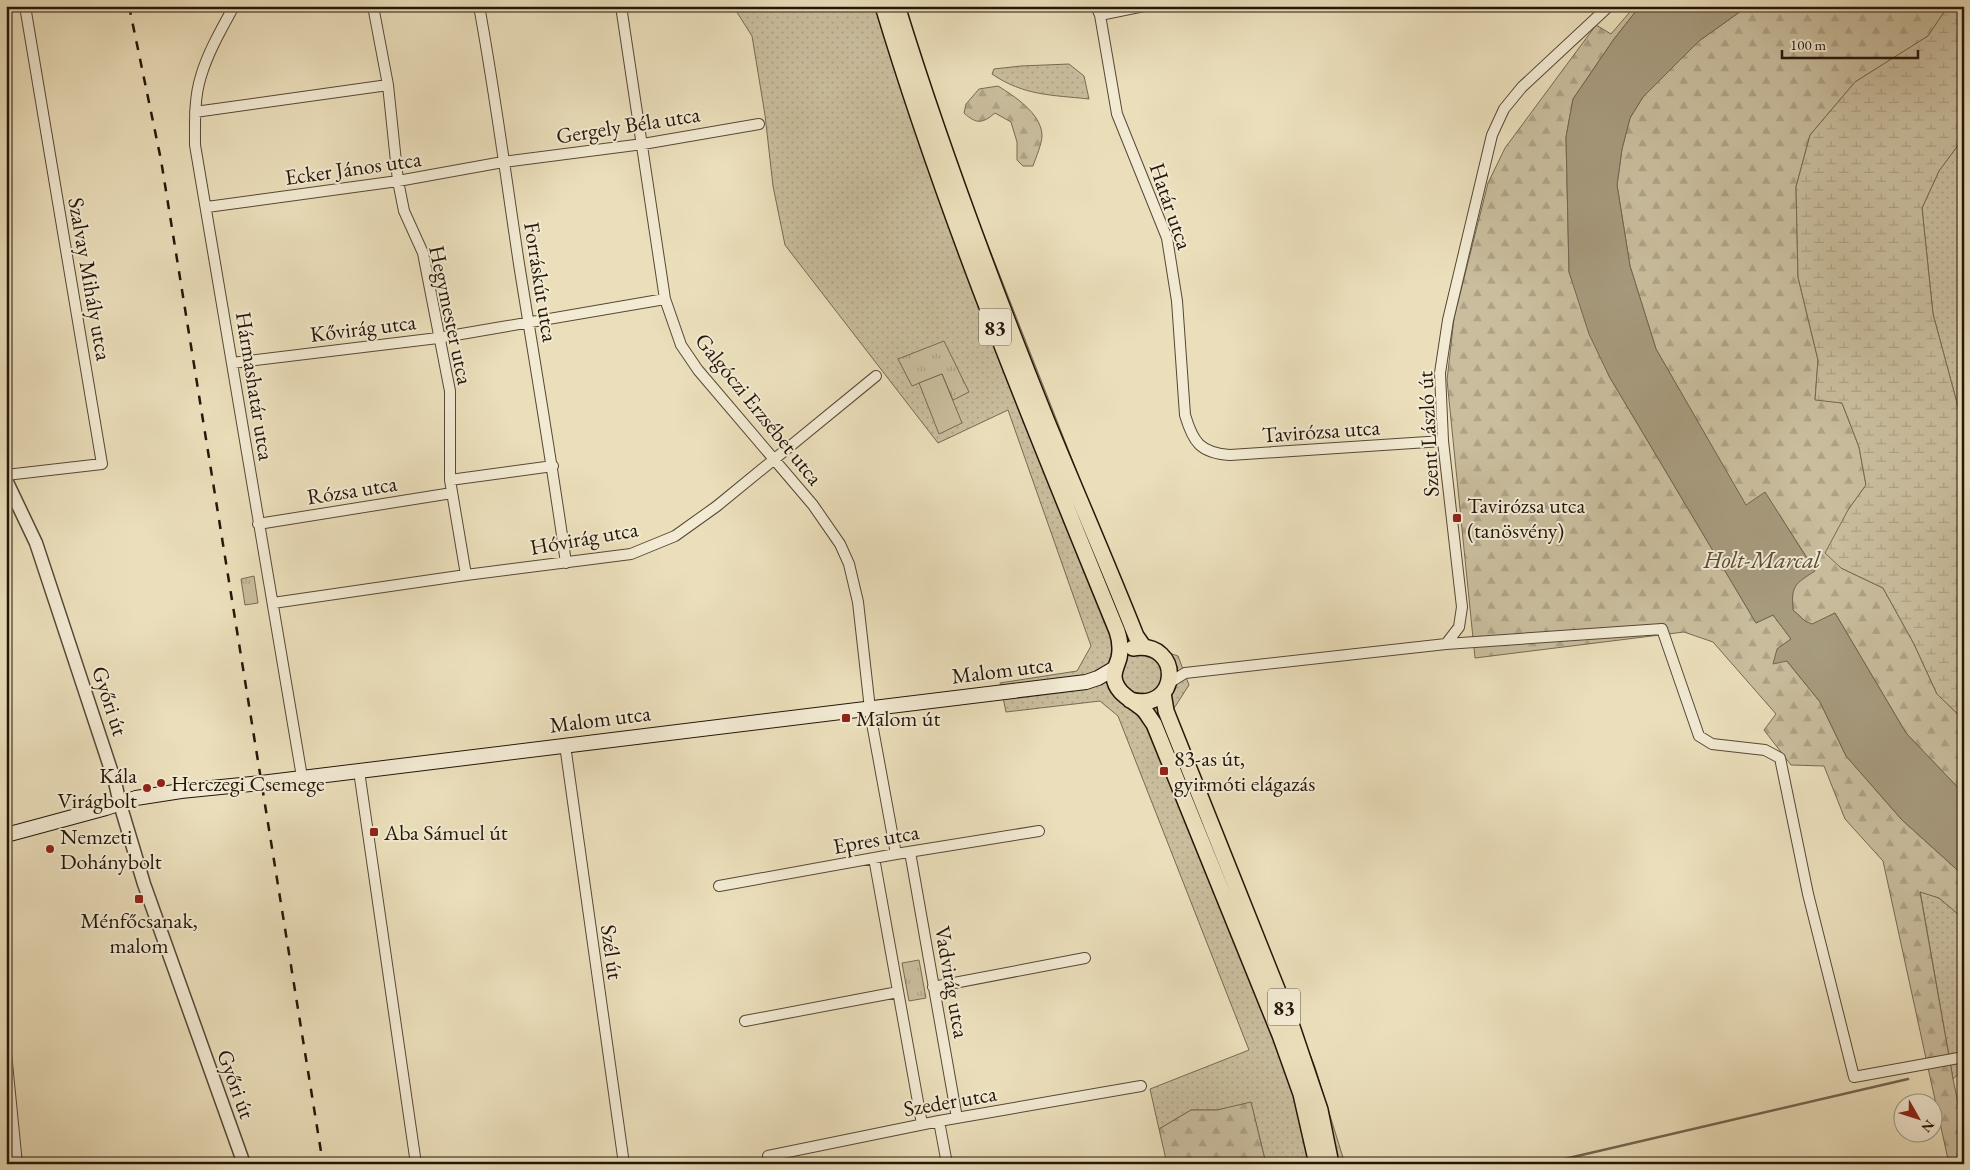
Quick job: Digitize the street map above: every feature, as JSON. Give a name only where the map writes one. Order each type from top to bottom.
[{"type":"main road","name":"83","points":[[883,6],[914,105],[981,292],[1117,631],[1120,643],[1114,678],[1117,687],[1122,694],[1144,711],[1154,724],[1214,868],[1280,1036],[1298,1086],[1317,1164]]},
{"type":"main road","name":"83","points":[[897,6],[918,73],[991,278],[1069,475],[1136,636],[1143,646]]},
{"type":"main road","points":[[1086,682],[1098,678],[1117,664],[1125,652],[1133,648],[1143,646],[1152,648],[1160,652],[1166,659]]},
{"type":"main road","name":"83","points":[[1166,659],[1169,667],[1166,688],[1170,720],[1294,1034],[1320,1110],[1332,1164]]},
{"type":"main road","points":[[1086,682],[1100,686],[1117,687]]},
{"type":"main road","name":"Malom utca","points":[[6,835],[136,798],[180,791],[1086,682]]},
{"type":"main road","points":[[1130,700],[1148,702],[1156,698],[1166,688]]},
{"type":"street","name":"Szalvay Mihály utca","points":[[6,475],[102,464],[25,6]]},
{"type":"street","name":"Hármashatár utca","points":[[234,6],[216,40],[201,76],[195,112],[195,145],[302,777]]},
{"type":"street","name":"Hegymester utca","points":[[373,6],[388,85],[398,181],[404,211],[423,253],[438,338],[450,391],[450,480],[466,575]]},
{"type":"street","name":"Forráskút utca","points":[[479,6],[493,83],[503,162],[528,321],[553,466],[566,563]]},
{"type":"street","name":"Galgóczi Erzsébet utca","points":[[621,6],[666,299],[681,346],[698,370],[813,505],[840,544],[849,564],[858,602],[871,707]]},
{"type":"street","points":[[1098,11],[1144,6]]},
{"type":"street","name":"Szent László út","points":[[1446,644],[1459,627],[1462,607],[1443,441],[1440,373],[1448,320],[1492,135],[1504,109],[1522,87],[1609,6]]},
{"type":"street","name":"Határ utca","points":[[1098,11],[1117,114],[1166,238],[1177,302],[1186,415],[1190,431],[1202,448]]},
{"type":"street","points":[[195,112],[388,85]]},
{"type":"street","name":"Gergely Béla utca","points":[[503,162],[643,144],[759,124]]},
{"type":"street","name":"Ecker János utca","points":[[207,207],[398,181],[503,162]]},
{"type":"street","name":"Kővirág utca","points":[[232,363],[438,338],[528,321],[666,299]]},
{"type":"street","name":"Hóvirág utca","points":[[273,603],[466,575],[632,554],[675,536],[717,506],[773,458],[876,376]]},
{"type":"street","name":"Tavirózsa utca","points":[[1202,448],[1208,452],[1230,455],[1443,441]]},
{"type":"street","points":[[450,480],[553,466]]},
{"type":"street","name":"Győri út","points":[[6,480],[36,543],[116,782],[120,804],[149,898],[244,1164]]},
{"type":"street","name":"Rózsa utca","points":[[258,524],[452,493]]},
{"type":"street","points":[[1166,688],[1185,672],[1446,644],[1662,629],[1699,736],[1712,744],[1765,750],[1780,758],[1808,894],[1854,1077],[1964,1058]]},
{"type":"street","points":[[1166,659],[1185,672]]},
{"type":"street","points":[[871,707],[871,718],[896,854]]},
{"type":"street","name":"Szél út","points":[[565,745],[624,1164]]},
{"type":"street","points":[[359,770],[416,1164]]},
{"type":"street","name":"Epres utca","points":[[718,886],[896,854],[1040,831]]},
{"type":"street","name":"Vadvirág utca","points":[[910,852],[957,1118]]},
{"type":"street","points":[[874,858],[922,1124]]},
{"type":"street","points":[[933,987],[1085,958]]},
{"type":"street","points":[[745,1021],[898,992]]},
{"type":"street","points":[[6,1053],[17,1164]]},
{"type":"street","name":"Szeder utca","points":[[768,1156],[922,1124],[1141,1086]]},
{"type":"street","points":[[939,1121],[947,1164]]},
{"type":"green space","points":[[733,6],[902,6],[920,72],[1145,645],[1178,656],[1189,685],[1169,716],[1254,912],[1315,1067],[1345,1164],[1266,1164],[1251,1103],[1217,1110],[1191,1110],[1159,1129],[1150,1089],[1249,1050],[1118,716],[1100,701],[1006,712],[1000,683],[1077,671],[1091,646],[1008,410],[938,443],[785,245],[773,186],[765,115],[752,36]]},
{"type":"green space","points":[[1635,6],[1640,6],[1614,39],[1573,99],[1566,137],[1569,272],[1609,376],[1756,623],[1773,615],[1791,639],[1777,649],[1820,702],[1846,756],[1902,820],[1964,876],[1964,919],[1939,898],[1920,892],[1964,1131],[1964,1164],[1949,1164],[1942,1132],[1942,1092],[1933,1092],[1883,861],[1845,819],[1824,766],[1791,765],[1764,730],[1776,714],[1713,642],[1684,632],[1475,658],[1447,380],[1454,318],[1488,183],[1505,148],[1596,25],[1611,34]]},
{"type":"green space","points":[[1748,6],[1948,6],[1928,36],[1855,82],[1810,135],[1796,187],[1798,277],[1818,360],[1815,399],[1842,403],[1859,447],[1866,485],[1848,510],[1841,568],[1883,588],[1914,644],[1937,694],[1964,720],[1964,794],[1906,733],[1835,613],[1812,625],[1793,610],[1795,585],[1815,570],[1765,493],[1746,506],[1656,349],[1630,266],[1617,185],[1622,149],[1630,118],[1643,97],[1699,41]]},
{"type":"green space","points":[[1948,6],[1964,6],[1964,137],[1939,171],[1922,208],[1933,314],[1964,429],[1964,720],[1937,694],[1914,644],[1883,588],[1841,568],[1825,553],[1848,510],[1866,485],[1859,447],[1842,403],[1815,400],[1818,360],[1798,277],[1796,187],[1810,135],[1855,82],[1928,36]]},
{"type":"green space","points":[[1069,64],[1084,76],[1089,99],[1027,91],[992,74],[994,69]]},
{"type":"green space","points":[[998,86],[1026,106],[1037,119],[1042,135],[1033,166],[1023,166],[1017,160],[1017,142],[1011,122],[995,113],[983,121],[976,121],[964,113],[966,104],[979,89]]},
{"type":"green space","points":[[1964,137],[1964,429],[1933,314],[1922,208],[1939,171]]},
{"type":"green space","points":[[944,341],[969,392],[953,400],[942,374],[912,386],[898,359]]},
{"type":"green space","points":[[942,374],[962,423],[939,434],[919,383]]},
{"type":"green space","points":[[254,576],[258,603],[245,605],[241,579]]},
{"type":"green space","points":[[1920,891],[1939,898],[1964,919],[1964,1069],[1953,1079]]},
{"type":"green space","points":[[919,960],[926,998],[909,1001],[902,963]]},
{"type":"green space","points":[[1251,1102],[1266,1164],[1167,1164],[1159,1129],[1191,1110],[1217,1110]]},
{"type":"water","name":"Holt-Marcal","points":[[1640,6],[1748,6],[1699,41],[1643,97],[1630,118],[1622,149],[1617,185],[1630,266],[1656,349],[1746,505],[1765,492],[1815,571],[1796,586],[1793,595],[1793,610],[1805,621],[1812,624],[1835,613],[1906,733],[1964,794],[1964,876],[1902,820],[1846,756],[1820,702],[1787,661],[1773,664],[1777,649],[1791,639],[1773,615],[1756,623],[1609,376],[1589,334],[1569,272],[1566,137],[1573,99],[1614,39]]},
{"type":"waterway","points":[[1543,1164],[1908,1079]]},
{"type":"railway","points":[[129,6],[161,160],[323,1164]]},
{"type":"place","name":"Tavirózsa utca (tanösvény)","points":[[1457,518]]},
{"type":"place","name":"Malom út","points":[[846,718]]},
{"type":"place","name":"83-as út, gyirmóti elágazás","points":[[1164,771]]},
{"type":"place","name":"Herczegi Csemege","points":[[161,783]]},
{"type":"place","name":"Kála Virágbolt","points":[[147,788]]},
{"type":"place","name":"Aba Sámuel út","points":[[374,832]]},
{"type":"place","name":"Nemzeti Dohánybolt","points":[[50,849]]},
{"type":"place","name":"Ménfőcsanak, malom","points":[[139,899]]}]
